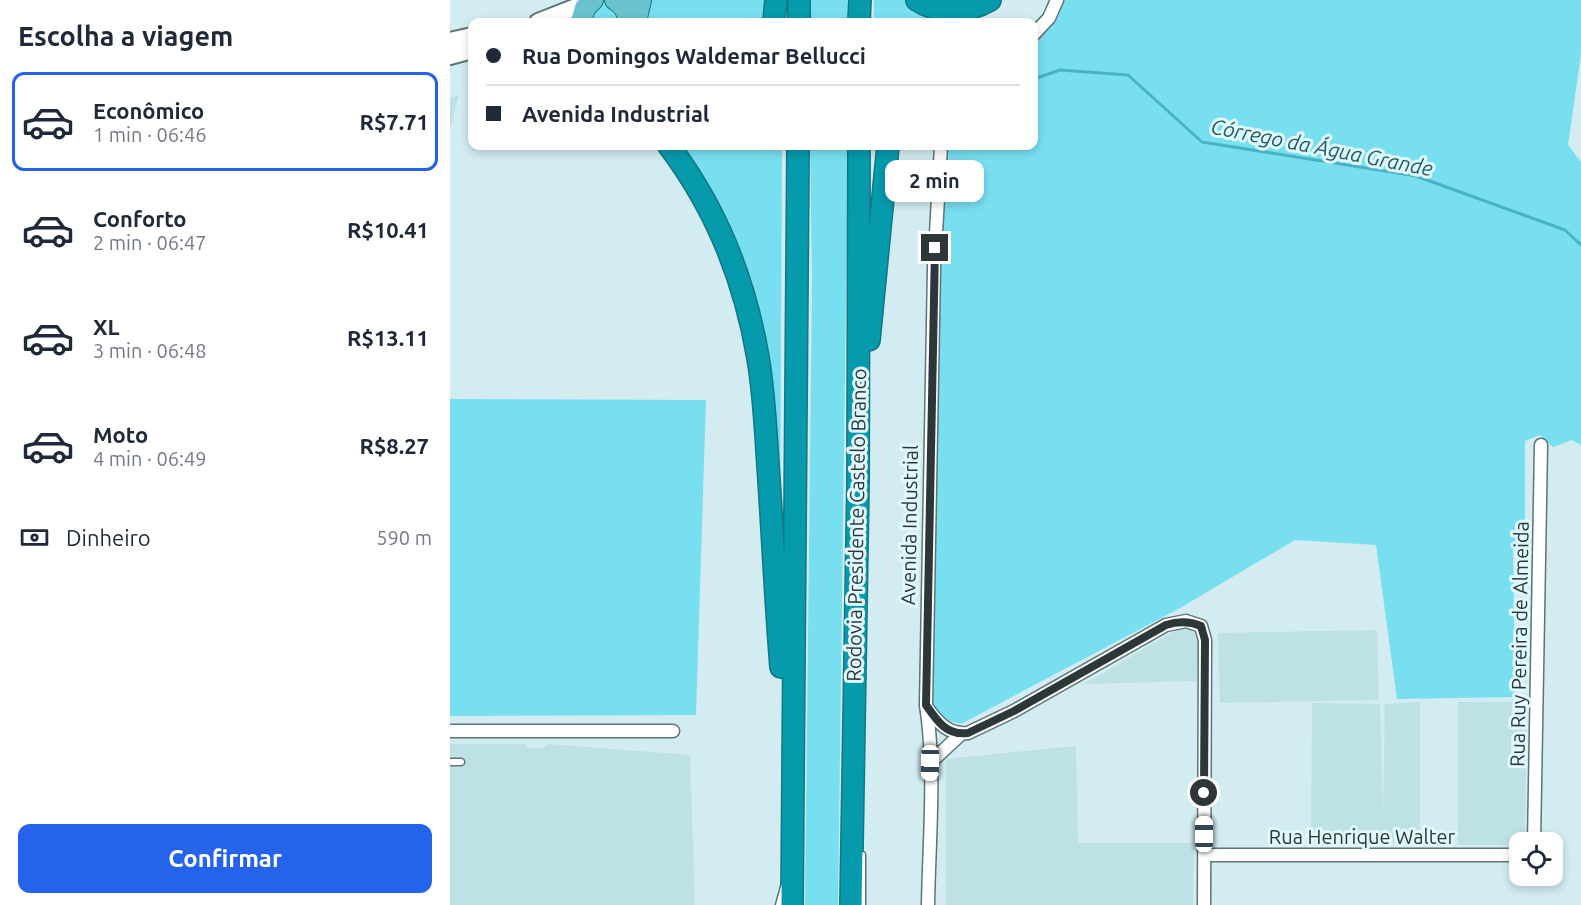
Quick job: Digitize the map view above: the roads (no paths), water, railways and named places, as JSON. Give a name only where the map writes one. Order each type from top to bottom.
[{"type":"highway","points":[[774,18],[776,0]]},
{"type":"highway","points":[[799,0],[799,18]]},
{"type":"highway","points":[[860,0],[860,18]]},
{"type":"highway","points":[[917,0],[937,9],[951,11],[978,7],[990,0]]},
{"type":"highway","points":[[960,18],[979,12],[998,0]]},
{"type":"highway","points":[[672,150],[701,192],[726,244],[747,307],[759,359],[766,427],[780,660],[792,801]]},
{"type":"highway","points":[[792,905],[798,150]]},
{"type":"highway","name":"Rodovia Presidente Castelo Branco","points":[[851,905],[858,481],[859,150]]},
{"type":"highway","points":[[858,481],[888,150]]},
{"type":"main road","points":[[615,0],[627,12],[635,15]]},
{"type":"main road","points":[[548,18],[591,1]]},
{"type":"main road","points":[[582,18],[591,1]]},
{"type":"main road","points":[[450,56],[468,51]]},
{"type":"street","points":[[1038,29],[1048,18],[1058,0]]},
{"type":"street","name":"Avenida Industrial","points":[[928,905],[930,763],[926,705],[934,268],[941,150]]},
{"type":"street","name":"Rua Ruy Pereira de Almeida","points":[[1534,832],[1541,445]]},
{"type":"street","points":[[930,763],[960,734],[979,729],[1014,711],[1166,625],[1186,621],[1201,626],[1205,640],[1204,905]]},
{"type":"street","points":[[926,705],[946,729],[960,734]]},
{"type":"street","points":[[450,731],[673,731]]},
{"type":"street","name":"Rua Henrique Walter","points":[[1204,855],[1509,855]]},
{"type":"lane","points":[[450,762],[461,762]]},
{"type":"lane","points":[[853,777],[860,831]]},
{"type":"lane","points":[[861,848],[862,905]]},
{"type":"lane","points":[[779,905],[792,861]]},
{"type":"waterway","name":"Córrego da Água Grande","points":[[1038,78],[1060,70],[1128,75],[1202,142],[1416,176],[1565,230],[1581,245]]}]
